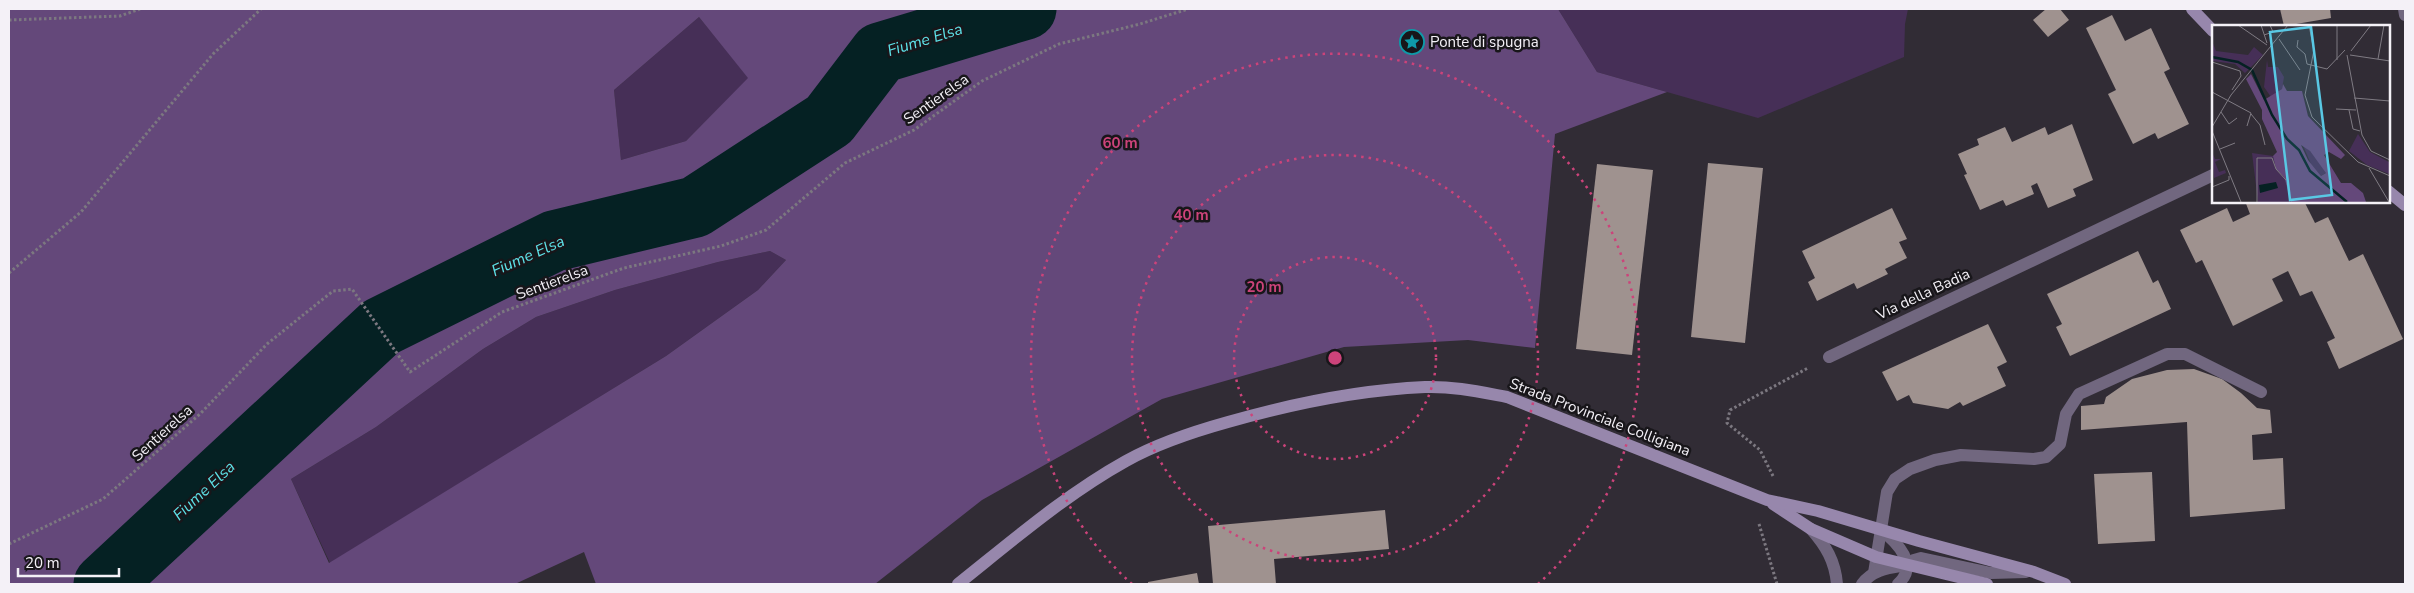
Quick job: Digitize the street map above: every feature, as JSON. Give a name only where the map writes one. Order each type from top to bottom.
[{"type":"main road","points":[[2192,9],[2212,30]]},
{"type":"main road","points":[[2389,192],[2405,205]]},
{"type":"main road","name":"Strada Provinciale Colligiana","points":[[958,584],[1074,494],[1126,461],[1154,447],[1188,434],[1283,407],[1400,389],[1445,387],[1507,397],[1767,500],[1818,510],[1880,530],[2034,572],[2065,584]]},
{"type":"main road","name":"Strada Provinciale Colligiana","points":[[1767,500],[1811,530],[1876,556],[1987,584]]},
{"type":"street","points":[[2404,9],[2405,15]]},
{"type":"street","name":"Via della Badia","points":[[1828,357],[2212,175]]},
{"type":"street","points":[[1874,573],[1888,492],[1902,473],[1922,464],[1961,455],[2034,459],[2046,457],[2060,444],[2066,414],[2080,394],[2159,357],[2176,353],[2185,354],[2262,392]]},
{"type":"street","points":[[1811,530],[1829,553],[1835,566],[1837,584]]},
{"type":"street","points":[[1880,530],[1900,547],[1907,565],[1904,578],[1898,584]]},
{"type":"street","points":[[1862,584],[1874,573],[1907,565],[1921,558],[1990,573],[2034,572]]},
{"type":"path","points":[[9,20],[120,16],[140,9]]},
{"type":"path","points":[[9,274],[82,212],[213,54],[261,9]]},
{"type":"path","name":"Sentierelsa","points":[[9,544],[104,500],[200,414],[267,344],[333,291],[352,289],[410,372],[502,312],[624,268],[721,246],[766,230],[845,163],[914,130],[982,81],[1059,44],[1140,24],[1188,9]]},
{"type":"path","points":[[1775,479],[1760,450],[1727,423],[1730,410],[1828,357]]},
{"type":"path","points":[[1759,523],[1777,584]]},
{"type":"shaded area","points":[[9,9],[1558,9],[1597,72],[1667,92],[1555,134],[1535,348],[1468,340],[1344,347],[1162,399],[982,500],[875,584],[596,584],[584,552],[515,584],[9,584]],"holes":[[[699,17],[748,78],[686,141],[621,160],[614,90]],[[770,251],[786,260],[758,290],[666,356],[329,563],[291,479],[376,427],[483,349],[536,317],[615,290],[718,262]]]},
{"type":"shaded area","points":[[1558,9],[1908,9],[1905,24],[1904,57],[1758,118],[1597,72]]},
{"type":"shaded area","points":[[699,17],[749,78],[686,141],[621,160],[614,90]]},
{"type":"shaded area","points":[[770,251],[786,260],[758,290],[666,356],[330,563],[291,479],[376,427],[483,349],[536,317],[615,290],[718,262]]},
{"type":"building","points":[[2046,9],[2060,9],[2069,20],[2048,37],[2033,20]]},
{"type":"building","points":[[2280,9],[2330,9],[2331,18],[2284,25]]},
{"type":"building","points":[[2112,15],[2125,41],[2151,28],[2170,69],[2164,72],[2189,124],[2158,139],[2155,133],[2133,144],[2108,94],[2116,90],[2086,28]]},
{"type":"building","points":[[2072,124],[2093,180],[2073,189],[2076,196],[2048,208],[2037,183],[2031,186],[2034,194],[2006,206],[2003,200],[1980,210],[1964,175],[1967,174],[1958,154],[1979,145],[1977,139],[2005,127],[2012,142],[2045,127],[2048,135]]},
{"type":"building","points":[[1708,163],[1763,168],[1745,343],[1691,337]]},
{"type":"building","points":[[1597,164],[1653,170],[1632,355],[1576,349]]},
{"type":"building","points":[[2245,202],[2304,202],[2315,223],[2328,217],[2349,261],[2363,254],[2403,339],[2339,369],[2327,342],[2335,338],[2312,291],[2300,296],[2288,271],[2272,279],[2283,301],[2233,326],[2202,260],[2196,263],[2180,230],[2227,208],[2233,222],[2250,214]]},
{"type":"building","points":[[1892,208],[1907,239],[1899,242],[1907,258],[1885,269],[1888,274],[1857,289],[1854,283],[1817,301],[1808,282],[1815,278],[1802,251]]},
{"type":"building","points":[[2138,251],[2153,283],[2158,280],[2171,309],[2070,356],[2056,327],[2062,324],[2047,294]]},
{"type":"building","points":[[1988,324],[2007,362],[1997,367],[2006,386],[1963,406],[1960,402],[1948,409],[1913,403],[1909,395],[1897,401],[1882,372]]},
{"type":"building","points":[[2194,369],[2222,379],[2257,408],[2270,410],[2272,433],[2252,435],[2253,460],[2283,458],[2285,509],[2190,517],[2187,422],[2081,430],[2081,406],[2104,404],[2106,397],[2132,379],[2167,370]]},
{"type":"building","points":[[2152,472],[2155,541],[2098,544],[2094,474]]},
{"type":"building","points":[[1385,510],[1389,549],[1274,559],[1276,584],[1213,584],[1208,526]]},
{"type":"building","points":[[1197,573],[1199,584],[1148,584],[1148,582]]},
{"type":"waterway","name":"Fiume Elsa","points":[[104,584],[381,327],[554,241],[695,207],[829,120],[880,53],[1026,9]]},
{"type":"place","name":"Ponte di spugna","points":[[1412,42]]}]
